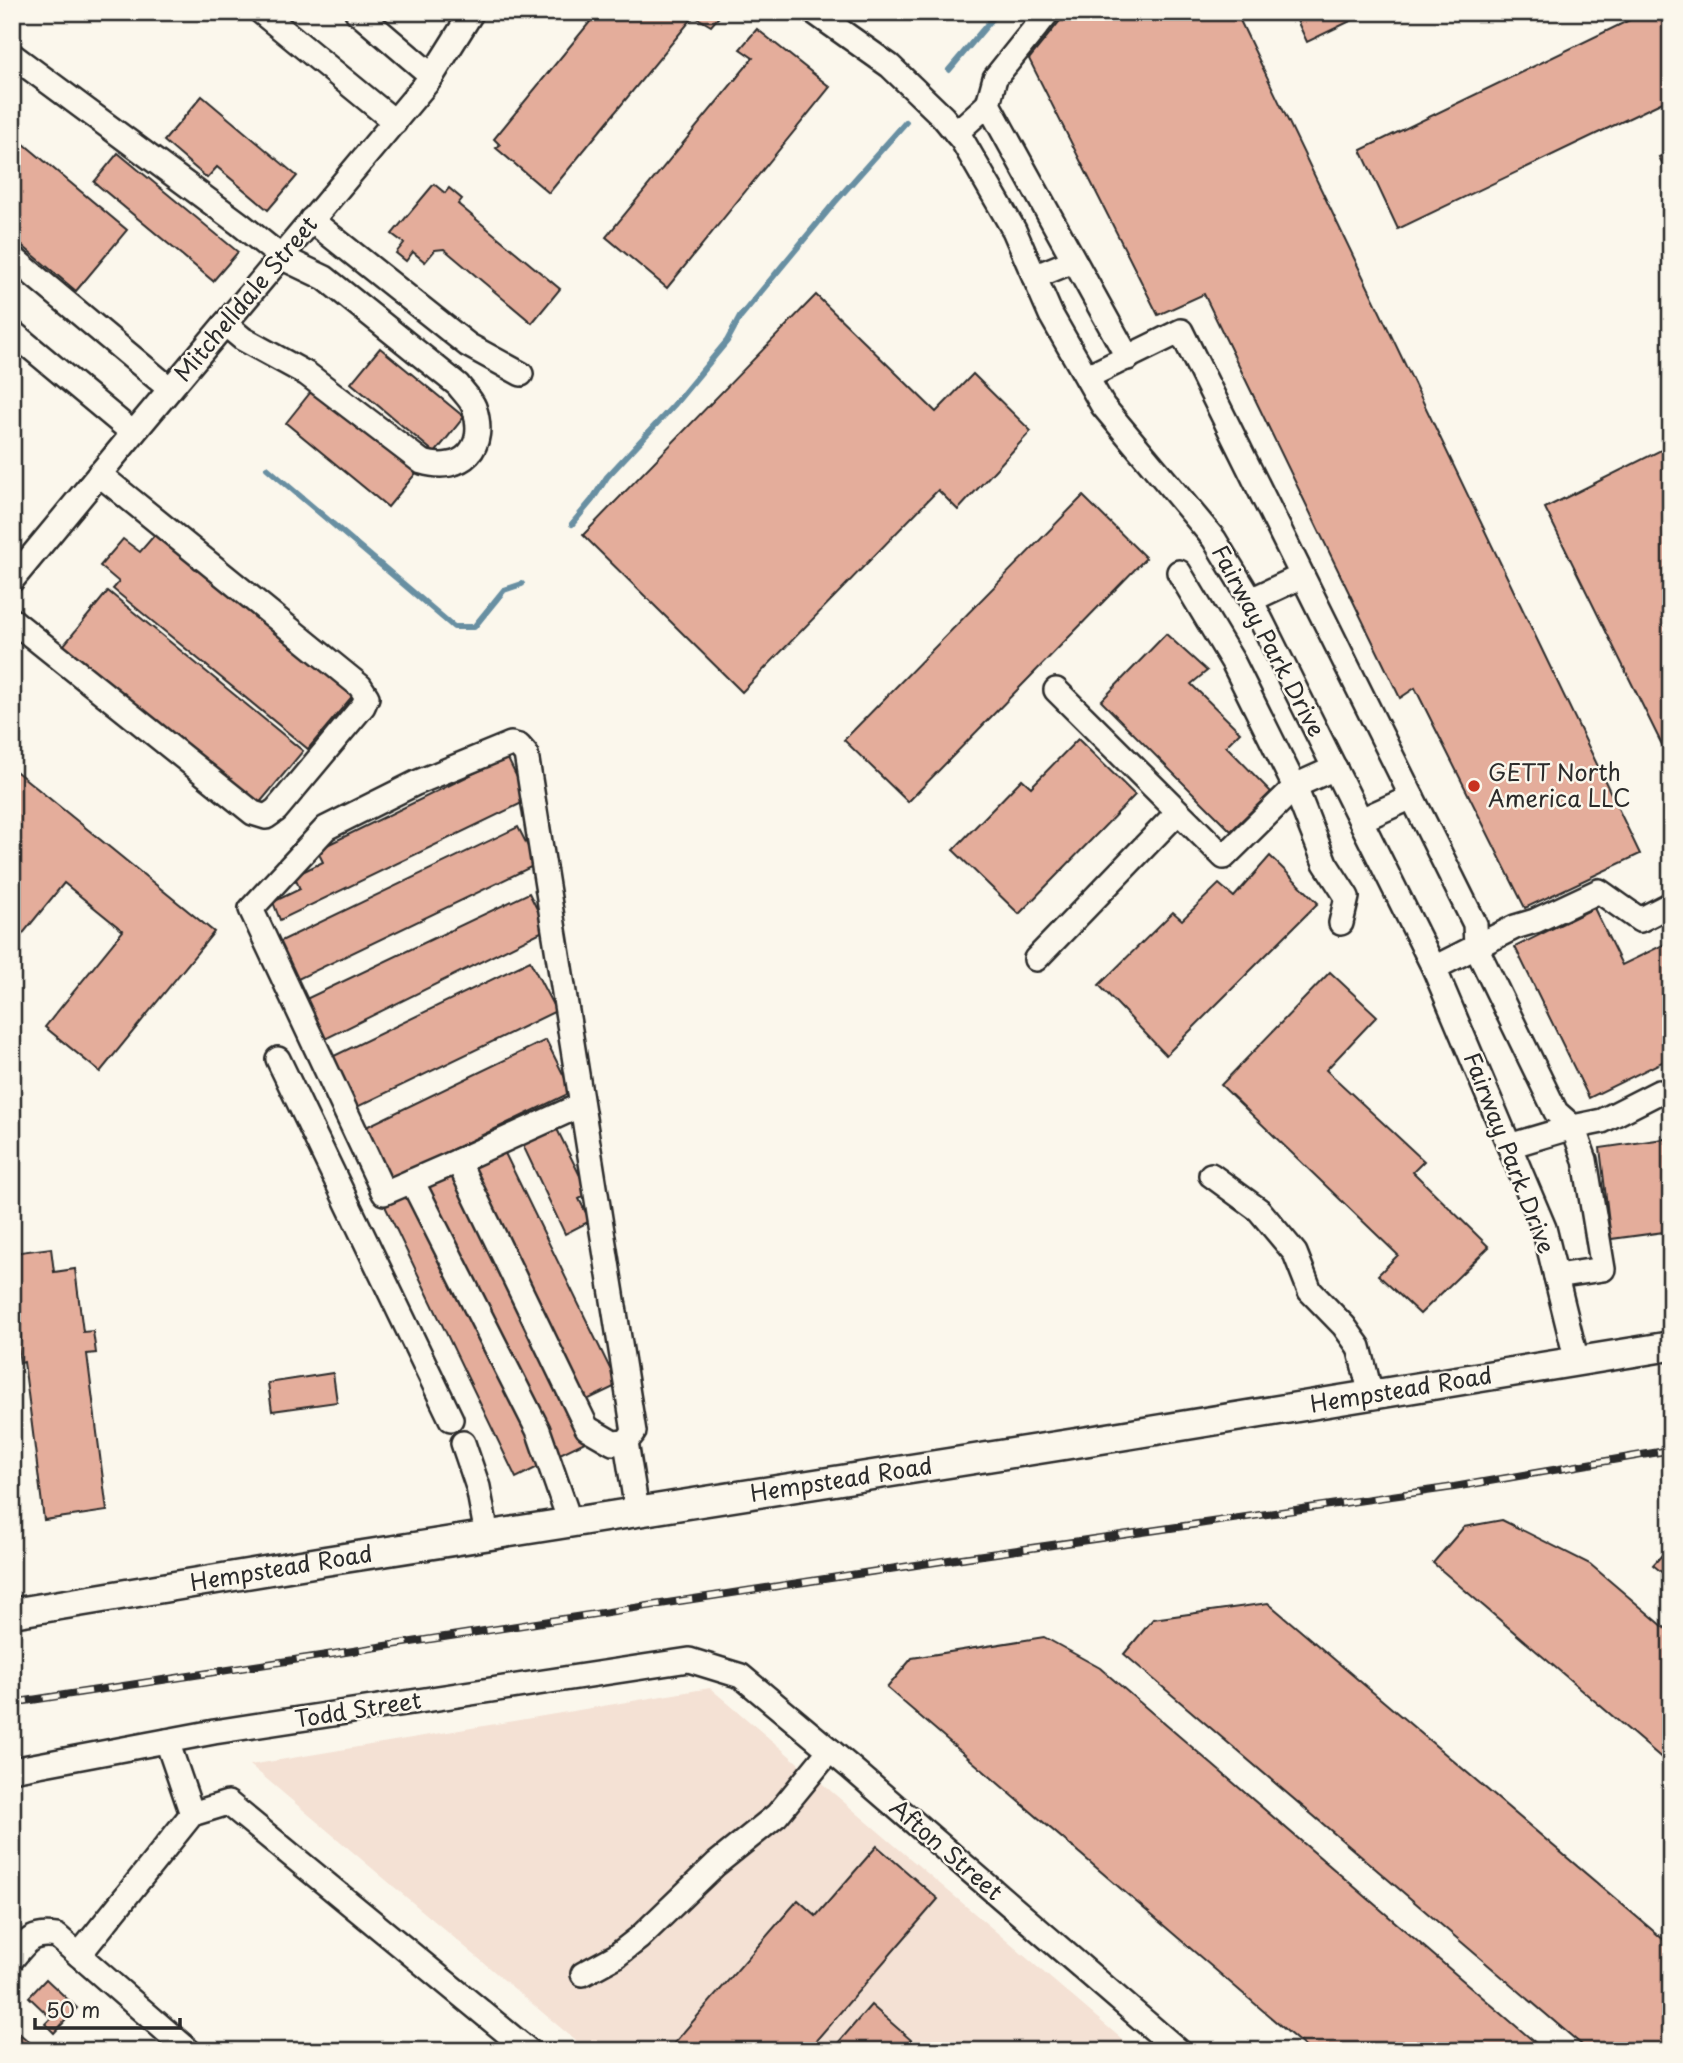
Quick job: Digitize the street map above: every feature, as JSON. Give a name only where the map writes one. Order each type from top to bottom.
[{"type":"main road","name":"Hempstead Road","points":[[12,1613],[1671,1346]]},
{"type":"street","points":[[261,12],[395,122]]},
{"type":"street","points":[[357,12],[432,76]]},
{"type":"street","name":"Mitchelldale Street","points":[[12,580],[395,122],[432,76],[472,12]]},
{"type":"street","name":"Fairway Park Drive","points":[[814,12],[890,66],[956,133],[1014,230],[1051,315],[1103,407],[1214,539],[1251,600],[1434,968],[1544,1228],[1577,1362]]},
{"type":"street","points":[[956,133],[988,104],[995,78],[1048,12]]},
{"type":"street","points":[[12,55],[281,257],[325,278],[458,385],[473,404],[479,426],[476,442],[466,458],[437,466],[422,462],[307,374],[243,339],[225,324]]},
{"type":"street","points":[[988,104],[1128,358]]},
{"type":"street","points":[[311,220],[468,345],[521,374]]},
{"type":"street","points":[[12,257],[170,389]]},
{"type":"street","points":[[1034,277],[1073,261]]},
{"type":"street","points":[[1087,377],[1181,331],[1475,924],[1476,947],[1556,1112],[1573,1127],[1585,1160],[1603,1269],[1556,1276]]},
{"type":"street","points":[[12,332],[133,433]]},
{"type":"street","points":[[12,620],[254,813],[266,817],[276,810],[363,706],[367,697],[360,686],[99,474]]},
{"type":"street","points":[[1179,572],[1233,662],[1295,787],[1325,863],[1347,897],[1341,923]]},
{"type":"street","points":[[1251,600],[1302,576]]},
{"type":"street","points":[[1056,690],[1224,857],[1295,787],[1335,768]]},
{"type":"street","points":[[458,1161],[587,1428],[613,1443],[626,1442],[634,1432],[582,1105],[526,754],[519,746],[504,745],[416,783],[326,828],[251,909],[384,1193],[582,1105]]},
{"type":"street","points":[[1362,820],[1412,797]]},
{"type":"street","points":[[1036,959],[1178,812]]},
{"type":"street","points":[[1434,968],[1515,927],[1535,921],[1599,891],[1640,920],[1671,904]]},
{"type":"street","points":[[278,1059],[451,1419]]},
{"type":"street","points":[[1509,1146],[1573,1127],[1602,1122],[1659,1091]]},
{"type":"street","points":[[1210,1175],[1259,1210],[1295,1253],[1310,1291],[1344,1326],[1359,1347],[1371,1395]]},
{"type":"street","points":[[412,1181],[538,1430],[570,1522]]},
{"type":"street","points":[[626,1442],[637,1511]]},
{"type":"street","points":[[463,1443],[478,1487],[487,1535]]},
{"type":"street","name":"Todd Street","points":[[12,1770],[167,1741],[689,1660],[704,1664]]},
{"type":"street","name":"Afton Street","points":[[704,1664],[741,1676],[1179,2051]]},
{"type":"street","points":[[167,1741],[192,1814]]},
{"type":"street","points":[[583,1974],[616,1956],[744,1840],[777,1815],[830,1750]]},
{"type":"street","points":[[79,1955],[192,1814],[229,1803],[529,2051]]},
{"type":"street","points":[[12,1959],[30,1939],[43,1934],[57,1936],[189,2051]]},
{"type":"shaded area","points":[[710,1688],[1136,2051],[588,2051],[250,1765]]},
{"type":"building","points":[[598,12],[723,12],[711,26],[694,16],[549,193],[496,148],[500,145],[494,139]]},
{"type":"building","points":[[1067,12],[1236,12],[1640,854],[1525,908],[1415,688],[1400,698],[1204,294],[1158,315],[1029,59]]},
{"type":"building","points":[[1293,12],[1369,12],[1307,42]]},
{"type":"building","points":[[1646,12],[1671,12],[1671,98],[1398,229],[1361,150]]},
{"type":"building","points":[[757,29],[830,87],[667,288],[606,237],[753,58],[740,49]]},
{"type":"building","points":[[202,96],[297,176],[268,210],[217,167],[207,178],[164,141]]},
{"type":"building","points":[[12,134],[127,230],[76,291],[12,237]]},
{"type":"building","points":[[1671,151],[1671,180],[1659,157]]},
{"type":"building","points":[[118,153],[238,252],[213,281],[94,182]]},
{"type":"building","points":[[434,184],[445,193],[449,188],[462,199],[458,204],[560,289],[532,323],[444,249],[435,250],[425,262],[413,252],[406,261],[396,253],[404,243],[392,234]]},
{"type":"building","points":[[816,295],[936,412],[973,374],[1031,431],[958,510],[938,490],[742,692],[583,535]]},
{"type":"building","points":[[380,348],[464,417],[435,453],[351,383]]},
{"type":"building","points":[[314,388],[417,472],[388,507],[286,423]]},
{"type":"building","points":[[1671,445],[1671,763],[1545,508]]},
{"type":"building","points":[[1083,496],[1146,558],[908,802],[844,740]]},
{"type":"building","points":[[158,531],[355,693],[308,749],[113,589],[119,582],[100,566],[123,539],[140,552]]},
{"type":"building","points":[[108,591],[303,751],[257,806],[63,646]]},
{"type":"building","points":[[1166,634],[1207,671],[1191,684],[1240,732],[1226,746],[1271,792],[1231,831],[1101,701]]},
{"type":"building","points":[[1078,739],[1135,795],[1019,914],[953,850],[1022,779],[1031,787]]},
{"type":"building","points":[[507,757],[528,800],[280,920],[273,902],[300,889],[294,876],[323,862],[317,850]]},
{"type":"building","points":[[12,768],[214,932],[100,1072],[45,1027],[123,931],[64,883],[12,947]]},
{"type":"building","points":[[518,827],[537,864],[296,980],[277,943]]},
{"type":"building","points":[[1270,856],[1318,903],[1166,1055],[1099,985],[1173,912],[1182,920],[1219,884],[1234,897]]},
{"type":"building","points":[[529,893],[547,929],[323,1040],[304,1000]]},
{"type":"building","points":[[1594,908],[1622,965],[1671,941],[1671,1066],[1668,1059],[1589,1098],[1515,947]]},
{"type":"building","points":[[530,961],[556,1011],[357,1107],[332,1057]]},
{"type":"building","points":[[1330,972],[1377,1016],[1326,1070],[1424,1161],[1413,1172],[1489,1247],[1420,1314],[1378,1275],[1398,1255],[1221,1085]]},
{"type":"building","points":[[546,1040],[572,1092],[391,1179],[366,1127]]},
{"type":"building","points":[[554,1123],[589,1194],[579,1199],[590,1221],[565,1234],[520,1139]]},
{"type":"building","points":[[1671,1138],[1671,1231],[1611,1239],[1600,1148]]},
{"type":"building","points":[[502,1147],[618,1385],[587,1400],[471,1162]]},
{"type":"building","points":[[452,1171],[585,1442],[560,1454],[427,1184]]},
{"type":"building","points":[[409,1192],[542,1465],[516,1478],[384,1204]]},
{"type":"building","points":[[51,1248],[54,1272],[75,1269],[83,1332],[93,1331],[96,1353],[87,1354],[107,1511],[44,1520],[24,1362],[20,1363],[17,1340],[21,1339],[12,1253]]},
{"type":"building","points":[[333,1373],[337,1402],[272,1411],[268,1383]]},
{"type":"building","points":[[1502,1520],[1590,1564],[1671,1633],[1671,1766],[1433,1563],[1464,1527]]},
{"type":"building","points":[[1671,1545],[1671,1580],[1653,1565]]},
{"type":"building","points":[[1268,1603],[1671,1946],[1671,2051],[1589,2051],[1124,1654],[1153,1619]]},
{"type":"building","points":[[1044,1637],[1100,1668],[1545,2051],[1310,2051],[887,1688],[912,1658]]},
{"type":"building","points":[[877,1846],[938,1899],[807,2051],[669,2049],[798,1900],[816,1916]]},
{"type":"building","points":[[46,1979],[77,2008],[54,2033],[45,2024],[51,2018],[29,1997]]},
{"type":"building","points":[[871,2005],[911,2040],[902,2051],[831,2051]]},
{"type":"building","points":[[13,2028],[35,2047],[32,2051],[12,2051]]},
{"type":"waterway","points":[[949,70],[998,12]]},
{"type":"waterway","points":[[572,524],[607,477],[674,405],[727,341],[740,317],[835,202],[906,122]]},
{"type":"waterway","points":[[267,468],[454,627],[474,627],[504,590],[522,584]]},
{"type":"railway","points":[[12,1703],[962,1558],[1454,1487],[1671,1450]]},
{"type":"place","name":"GETT North America LLC","points":[[1474,786]]}]
